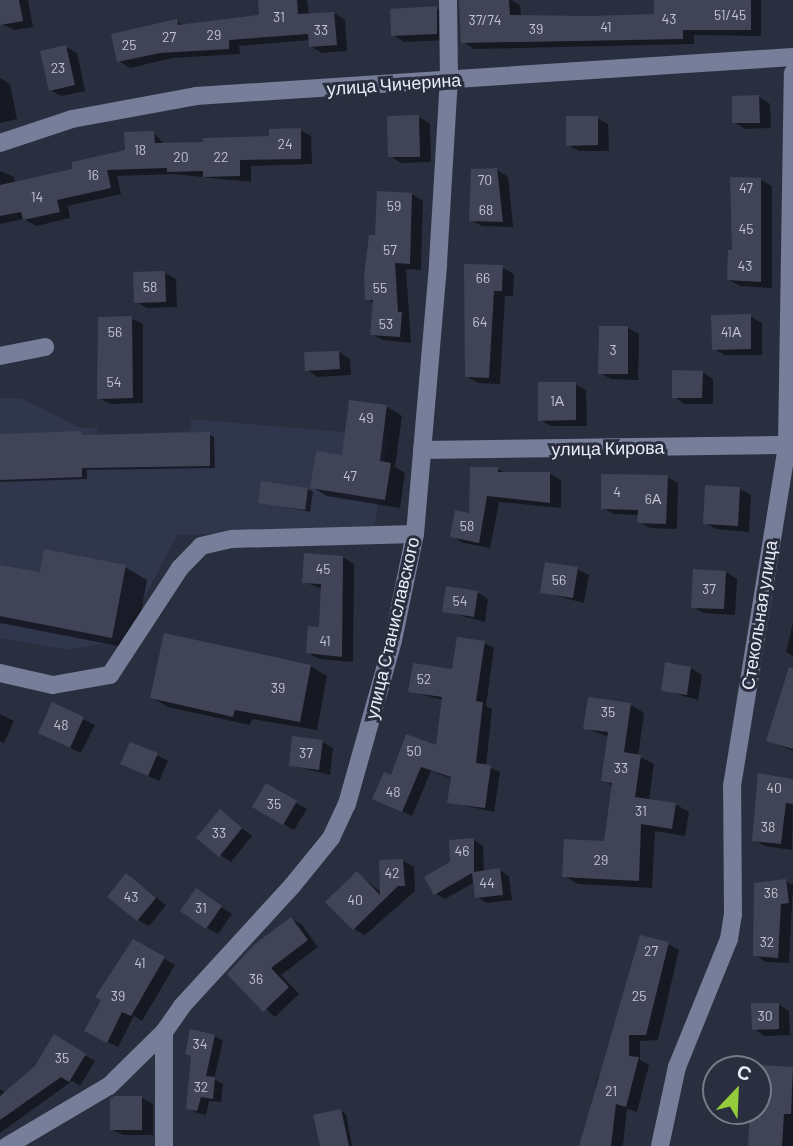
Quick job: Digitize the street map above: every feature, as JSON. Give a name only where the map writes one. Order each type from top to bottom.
[{"type":"street","name":"улица Станиславского","points":[[7,1146],[109,1086],[164,1032],[331,838],[366,740],[393,640],[415,534],[449,80],[448,0]]},
{"type":"street","name":"улица Чичерина","points":[[0,143],[72,119],[196,96],[793,57]]},
{"type":"street","name":"Стекольная улица","points":[[660,1146],[677,1067],[729,939],[733,915],[732,786],[790,445],[793,73]]},
{"type":"street","points":[[0,356],[45,347]]},
{"type":"street","name":"улица Кирова","points":[[422,450],[790,445]]},
{"type":"street","points":[[0,673],[53,685],[110,675],[180,568],[201,546],[232,539],[415,534]]},
{"type":"street","points":[[164,1032],[164,1146]]},
{"type":"shaded area","points":[[0,398],[20,398],[81,428],[97,427],[98,436],[190,431],[191,419],[388,436],[374,530],[177,535],[122,640],[68,650],[0,638]]},
{"type":"building","points":[[0,0],[19,0],[23,21],[0,25]]},
{"type":"building","points":[[258,0],[297,0],[298,14],[334,12],[337,45],[309,47],[308,34],[229,40],[229,49],[160,53],[117,62],[111,34],[177,19],[178,25],[259,15]]},
{"type":"building","points":[[459,0],[509,0],[510,15],[590,16],[654,14],[654,0],[751,0],[751,30],[683,30],[683,39],[461,43]]},
{"type":"building","points":[[437,6],[437,34],[391,36],[390,9]]},
{"type":"building","points":[[66,45],[75,85],[49,91],[40,51]]},
{"type":"building","points":[[759,95],[760,123],[732,123],[732,96]]},
{"type":"building","points":[[419,115],[420,157],[388,157],[387,116]]},
{"type":"building","points":[[566,116],[598,116],[598,145],[566,146]]},
{"type":"building","points":[[301,128],[301,159],[240,160],[240,176],[203,177],[203,171],[167,172],[167,168],[107,170],[111,188],[57,200],[60,212],[23,220],[21,212],[0,216],[0,185],[72,169],[72,162],[125,150],[124,132],[154,131],[155,143],[203,142],[203,138],[269,136],[269,129]]},
{"type":"building","points":[[497,168],[503,222],[469,221],[471,169]]},
{"type":"building","points":[[730,177],[761,178],[761,282],[727,280],[728,250],[732,250]]},
{"type":"building","points":[[377,191],[412,193],[410,264],[395,263],[398,312],[402,312],[400,337],[370,335],[373,300],[365,300],[364,276],[369,235],[375,235]]},
{"type":"building","points":[[464,264],[503,265],[502,291],[494,291],[489,378],[465,377]]},
{"type":"building","points":[[165,271],[166,302],[134,303],[133,272]]},
{"type":"building","points":[[751,314],[751,349],[712,350],[711,315]]},
{"type":"building","points":[[132,316],[133,398],[97,399],[98,317]]},
{"type":"building","points":[[599,326],[628,326],[628,374],[598,374]]},
{"type":"building","points":[[339,351],[340,369],[305,371],[304,352]]},
{"type":"building","points":[[672,370],[703,371],[702,398],[672,398]]},
{"type":"building","points":[[538,382],[576,382],[576,420],[538,421]]},
{"type":"building","points":[[349,400],[387,405],[380,461],[391,463],[385,500],[310,488],[316,451],[342,455]]},
{"type":"building","points":[[81,431],[81,435],[210,432],[210,466],[82,468],[82,477],[0,480],[0,434]]},
{"type":"building","points":[[470,467],[498,467],[498,472],[550,472],[550,503],[487,496],[479,543],[450,537],[455,510],[469,513]]},
{"type":"building","points":[[601,474],[668,475],[666,524],[637,523],[638,510],[601,509]]},
{"type":"building","points":[[261,481],[308,488],[305,510],[258,503]]},
{"type":"building","points":[[705,485],[740,487],[738,526],[703,524]]},
{"type":"building","points":[[44,549],[126,565],[112,638],[0,616],[0,565],[40,572]]},
{"type":"building","points":[[304,553],[343,556],[342,657],[306,653],[308,626],[319,627],[321,584],[302,583]]},
{"type":"building","points":[[545,562],[578,567],[573,598],[540,593]]},
{"type":"building","points":[[693,569],[726,571],[724,609],[691,608]]},
{"type":"building","points":[[446,586],[478,591],[474,617],[442,612]]},
{"type":"building","points":[[164,633],[311,665],[300,722],[235,710],[233,717],[150,698]]},
{"type":"building","points":[[457,637],[485,641],[476,701],[483,702],[476,763],[491,765],[485,808],[447,803],[451,777],[421,767],[402,812],[372,799],[384,772],[391,775],[406,734],[436,745],[442,697],[408,692],[413,663],[452,669]]},
{"type":"building","points":[[665,662],[691,667],[687,695],[661,691]]},
{"type":"building","points":[[789,667],[793,668],[793,749],[766,741]]},
{"type":"building","points":[[588,697],[631,703],[624,752],[641,755],[635,797],[676,803],[672,829],[641,824],[639,881],[562,877],[564,839],[604,841],[612,783],[601,781],[608,732],[583,729]]},
{"type":"building","points":[[52,702],[84,717],[70,748],[38,733]]},
{"type":"building","points":[[292,736],[323,740],[319,770],[289,766]]},
{"type":"building","points":[[130,742],[158,753],[148,776],[120,764]]},
{"type":"building","points":[[758,773],[793,779],[793,804],[786,803],[781,844],[752,841]]},
{"type":"building","points":[[266,783],[297,801],[283,825],[252,807]]},
{"type":"building","points":[[220,809],[242,828],[219,857],[196,838]]},
{"type":"building","points":[[474,838],[474,872],[500,868],[503,895],[475,898],[472,873],[434,895],[424,877],[450,862],[449,840]]},
{"type":"building","points":[[403,859],[405,886],[398,886],[353,930],[325,902],[357,871],[380,895],[379,860]]},
{"type":"building","points":[[126,873],[156,898],[137,921],[107,897]]},
{"type":"building","points":[[786,879],[789,903],[781,904],[778,958],[753,956],[754,883]]},
{"type":"building","points":[[196,888],[222,906],[206,929],[180,911]]},
{"type":"building","points":[[291,917],[308,940],[271,968],[289,987],[263,1012],[227,974],[255,944]]},
{"type":"building","points":[[640,935],[669,942],[646,1035],[629,1035],[629,1056],[639,1057],[626,1107],[616,1104],[611,1146],[579,1146]]},
{"type":"building","points":[[133,939],[165,957],[131,1016],[122,1012],[107,1043],[84,1031],[101,1000],[95,997]]},
{"type":"building","points":[[751,1003],[779,1003],[779,1029],[752,1030]]},
{"type":"building","points":[[190,1029],[215,1035],[206,1076],[215,1077],[213,1099],[201,1097],[197,1111],[186,1109],[191,1056],[185,1054]]},
{"type":"building","points":[[54,1034],[86,1054],[69,1082],[61,1077],[0,1120],[0,1096],[35,1066]]},
{"type":"building","points":[[772,1066],[793,1067],[791,1114],[784,1114],[782,1146],[748,1146],[749,1125],[772,1125]]},
{"type":"building","points":[[114,1096],[142,1096],[142,1130],[110,1130],[110,1099]]},
{"type":"building","points":[[341,1109],[349,1146],[320,1146],[313,1115]]}]
